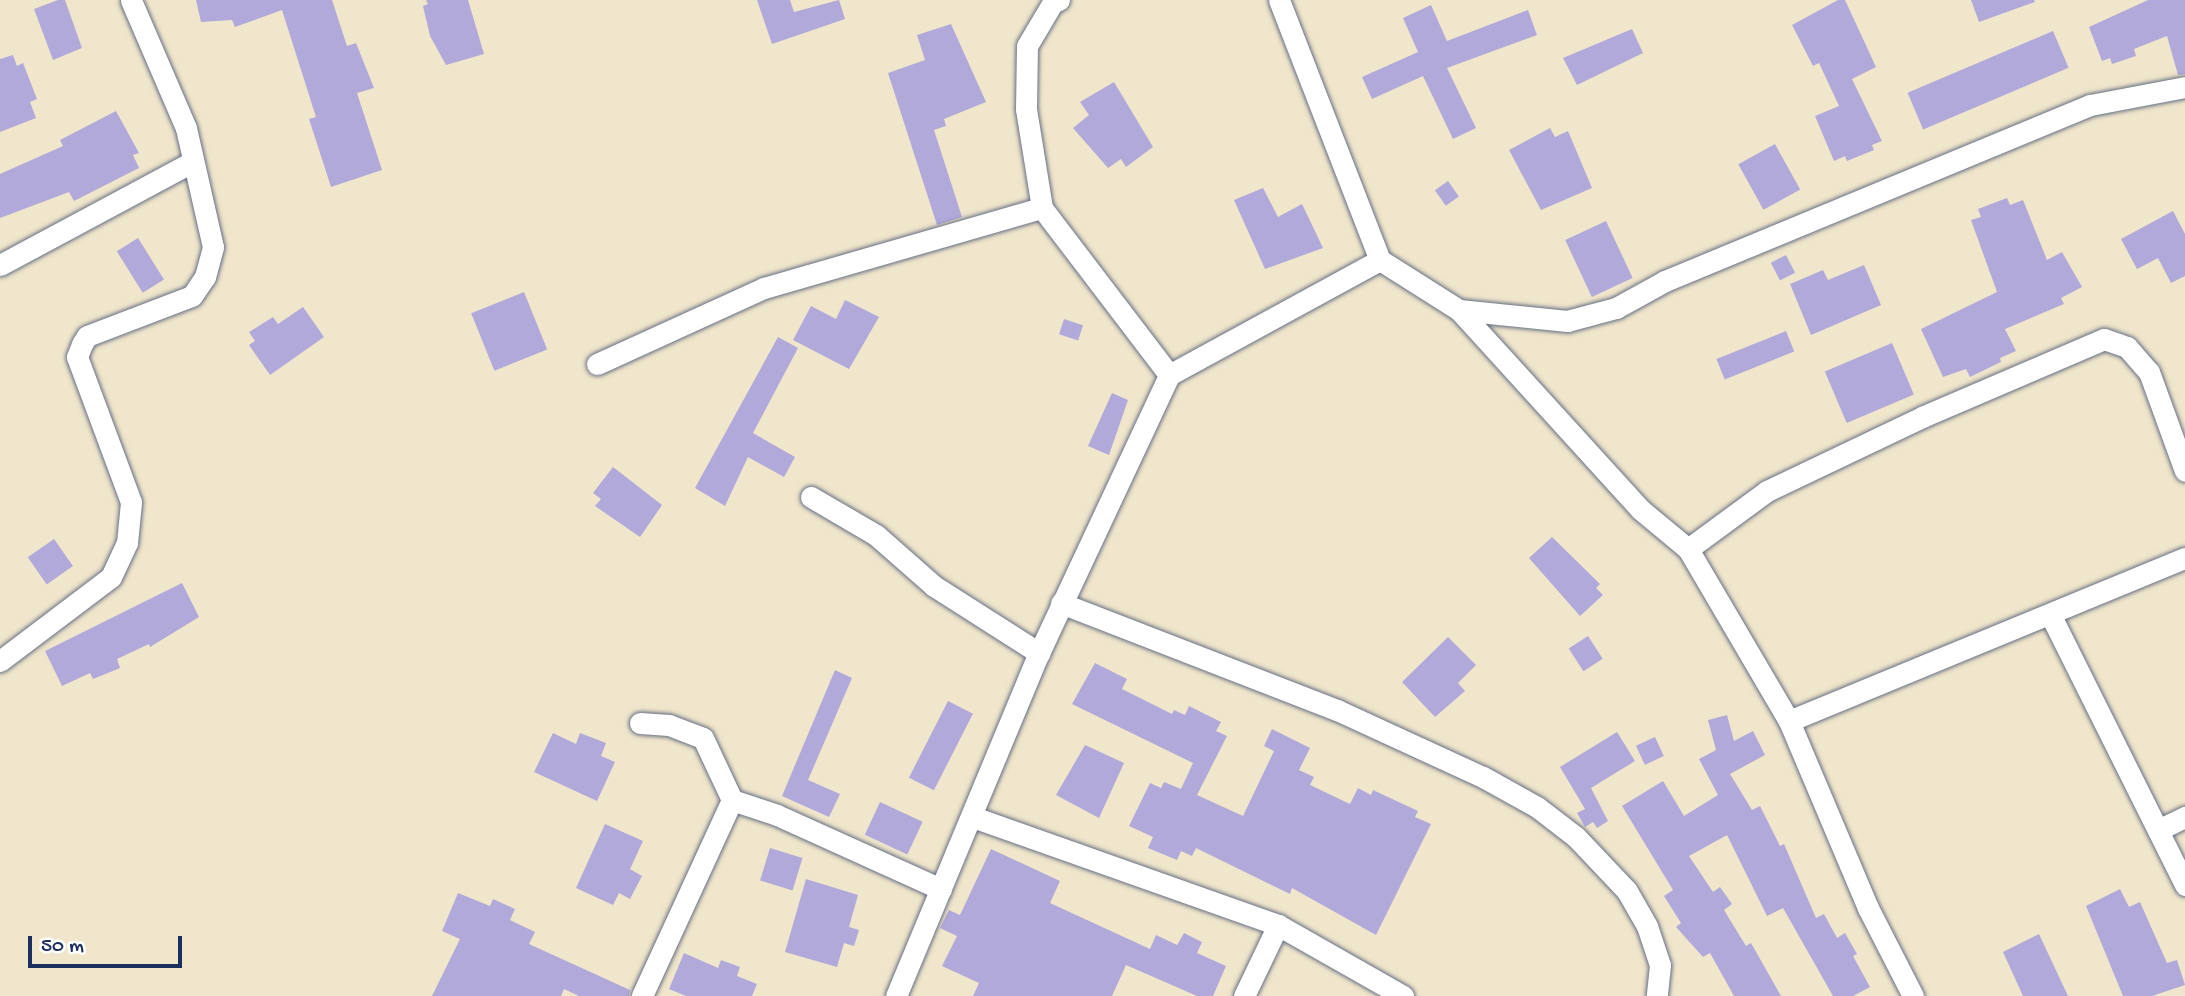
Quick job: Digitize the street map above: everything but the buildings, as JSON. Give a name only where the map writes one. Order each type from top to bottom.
[{"type":"street","points":[[0,661],[111,577],[127,543],[131,502],[78,357],[87,336],[192,296],[205,277],[213,247],[186,128],[131,0]]},
{"type":"street","points":[[1059,0],[1053,2],[1027,46],[1026,109],[1042,208],[1169,375]]},
{"type":"street","points":[[1279,0],[1380,260],[1459,310],[1641,510],[1688,549],[1789,721],[1868,908],[1913,996]]},
{"type":"street","points":[[1459,310],[1567,321],[1616,308],[1665,281],[2090,105],[2185,87]]},
{"type":"street","points":[[0,265],[192,162]]},
{"type":"street","points":[[597,365],[765,288],[1042,208]]},
{"type":"street","points":[[896,996],[973,817],[1039,653],[1169,375],[1380,260]]},
{"type":"street","points":[[1688,549],[1767,491],[1922,417],[2104,339],[2127,347],[2149,372],[2185,471]]},
{"type":"street","points":[[811,497],[876,535],[934,586],[1039,653]]},
{"type":"street","points":[[1789,721],[2185,558]]},
{"type":"street","points":[[1061,603],[1338,710],[1483,777],[1537,807],[1576,837],[1627,891],[1647,926],[1660,965],[1657,996]]},
{"type":"street","points":[[2050,614],[2185,885]]},
{"type":"street","points":[[640,723],[669,725],[703,738],[732,800],[777,815],[942,889]]},
{"type":"street","points":[[642,996],[732,800]]},
{"type":"street","points":[[973,817],[1278,925],[1403,996]]},
{"type":"street","points":[[2158,830],[2185,817]]},
{"type":"street","points":[[1244,996],[1278,925]]}]
